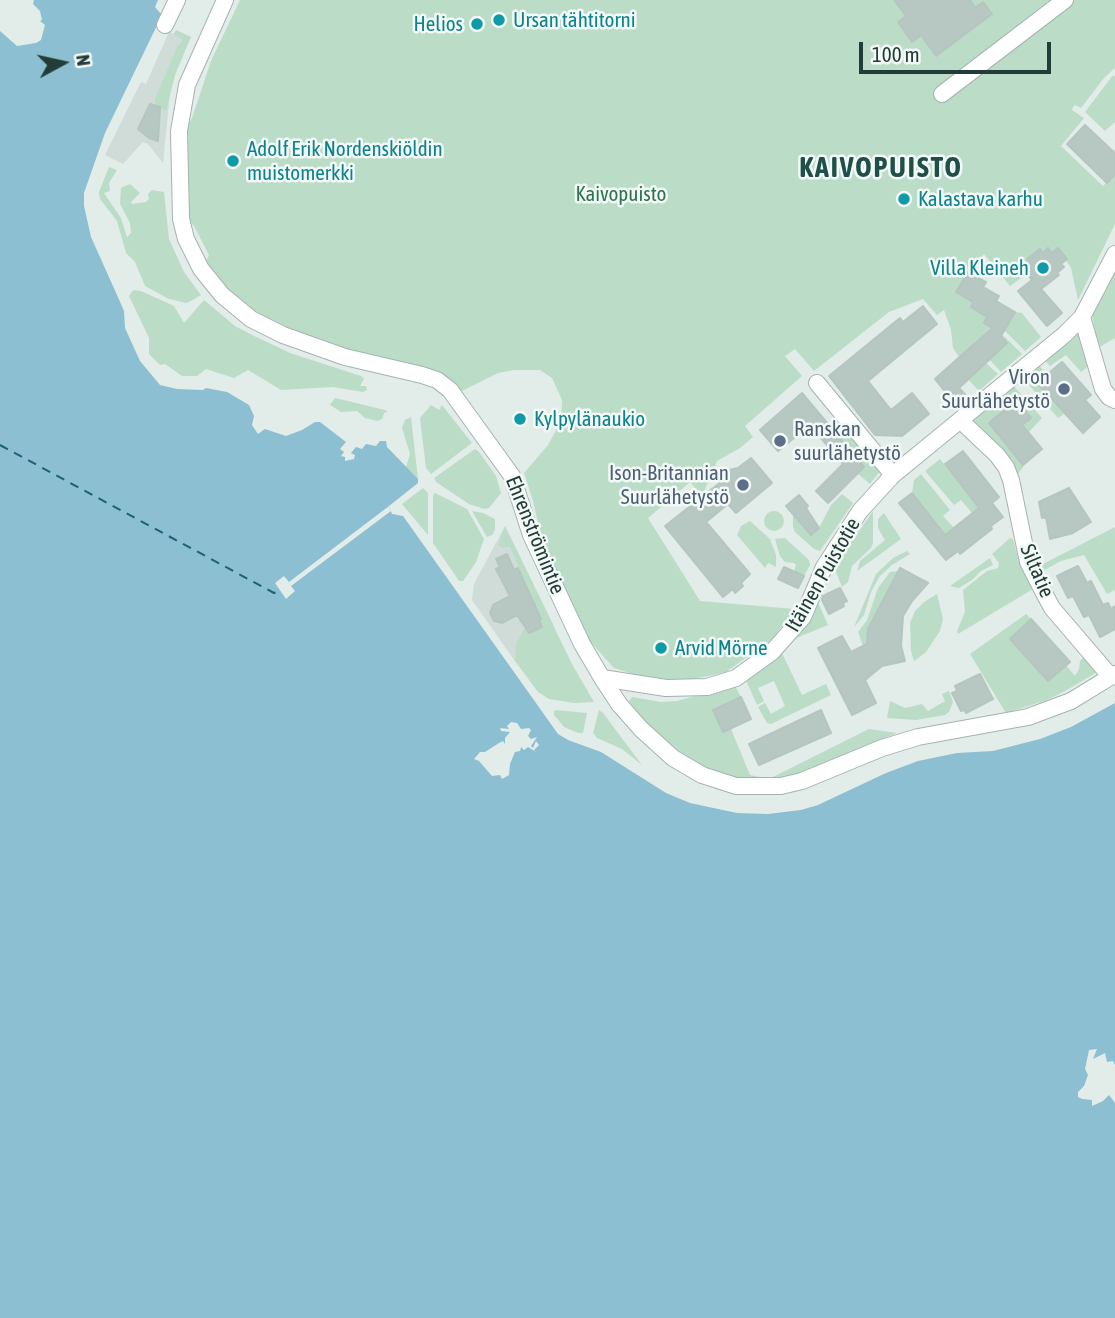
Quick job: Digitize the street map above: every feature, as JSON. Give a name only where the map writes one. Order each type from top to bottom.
[{"type":"street","points":[[165,25],[177,0]]},
{"type":"street","name":"Ehrenströmintie","points":[[225,0],[193,70],[181,113],[178,161],[181,219],[192,253],[213,285],[251,320],[283,335],[345,357],[429,378],[450,390],[512,476],[531,535],[582,644],[602,678],[641,730],[673,758],[702,775],[736,786],[781,786],[803,781],[882,748],[918,737],[1028,717],[1071,701],[1113,676]]},
{"type":"street","points":[[942,94],[1065,0]]},
{"type":"street","name":"Itäinen Puistotie","points":[[602,678],[666,688],[696,688],[723,683],[750,669],[779,646],[803,617],[824,567],[860,511],[892,475],[961,421],[1082,317],[1115,254]]},
{"type":"street","points":[[1082,317],[1102,388],[1115,400]]},
{"type":"street","points":[[817,383],[892,475]]},
{"type":"street","name":"Siltatie","points":[[961,421],[1006,467],[1028,562],[1052,608],[1113,676]]},
{"type":"shaded area","points":[[176,30],[191,37],[179,62],[170,93],[163,163],[148,144],[143,142],[123,164],[105,155],[141,82],[146,84],[169,32],[174,34]]},
{"type":"shaded area","points":[[505,526],[554,626],[515,654],[515,661],[472,600],[474,584]]},
{"type":"green space","name":"Kaivopuisto","points":[[240,0],[1115,0],[1115,68],[1081,108],[1075,105],[1073,107],[1072,110],[1084,118],[1061,146],[1103,186],[1115,174],[1115,224],[1078,300],[1071,268],[1058,248],[1052,253],[1049,248],[1043,253],[1040,249],[1030,263],[1027,274],[1010,286],[984,254],[968,272],[956,292],[973,302],[971,307],[987,317],[984,323],[991,327],[959,357],[953,348],[951,330],[944,310],[937,315],[923,299],[889,312],[814,371],[795,349],[785,356],[802,376],[745,426],[753,437],[717,461],[702,496],[690,482],[648,518],[700,601],[795,609],[772,639],[726,672],[690,680],[655,681],[614,668],[587,638],[542,540],[524,473],[548,445],[561,421],[562,400],[552,378],[540,370],[514,370],[498,373],[460,392],[383,360],[326,344],[271,323],[237,302],[205,263],[209,255],[188,220],[184,132],[192,118],[211,61]]},
{"type":"green space","points":[[176,30],[191,37],[175,75],[166,111],[155,104],[155,99],[177,47],[183,40],[174,34]]},
{"type":"green space","points":[[1113,75],[1115,122],[1105,131],[1085,112]]},
{"type":"green space","points":[[109,167],[117,170],[109,183],[110,191],[104,193],[121,218],[127,237],[131,233],[130,223],[120,204],[121,188],[130,184],[140,193],[132,204],[146,202],[152,190],[164,192],[169,239],[184,272],[201,295],[186,303],[169,299],[145,286],[135,262],[126,253],[117,221],[100,199],[99,192]]},
{"type":"green space","points":[[1115,270],[1115,338],[1098,348],[1092,314]]},
{"type":"green space","points":[[133,290],[174,306],[184,323],[204,300],[235,326],[250,334],[290,353],[361,376],[364,379],[360,386],[366,386],[367,390],[363,392],[333,387],[281,390],[248,370],[234,378],[206,369],[197,376],[182,376],[165,364],[160,365],[149,354],[149,338],[129,296]]},
{"type":"green space","points":[[1015,312],[1022,313],[1041,337],[1025,351],[1004,330]]},
{"type":"green space","points":[[1002,334],[1022,354],[1001,372],[990,360],[1007,343]]},
{"type":"green space","points":[[1073,334],[1081,335],[1090,365],[1081,372],[1066,355],[1050,366],[1044,359]]},
{"type":"green space","points":[[986,363],[998,374],[979,391],[968,379]]},
{"type":"green space","points":[[1038,364],[1047,375],[1037,383],[1064,414],[1058,418],[1022,377]]},
{"type":"green space","points":[[1013,385],[1042,418],[1028,433],[1022,425],[1031,417],[1016,400],[989,423],[1024,466],[1017,475],[970,423]]},
{"type":"green space","points":[[335,398],[388,412],[377,421],[365,418],[357,411],[341,412],[330,405]]},
{"type":"green space","points":[[431,405],[439,410],[442,405],[472,443],[431,474],[426,468],[420,418]]},
{"type":"green space","points":[[411,417],[418,479],[406,467],[410,454],[402,428],[405,420]]},
{"type":"green space","points":[[840,423],[880,471],[870,484],[857,473],[864,466],[832,431]]},
{"type":"green space","points":[[475,449],[496,476],[501,493],[489,508],[484,509],[469,504],[434,478]]},
{"type":"green space","points":[[940,459],[979,508],[972,513],[961,500],[954,505],[925,471]]},
{"type":"green space","points":[[921,474],[950,510],[943,516],[954,528],[945,535],[912,493],[914,480]]},
{"type":"green space","points":[[423,488],[428,493],[428,535],[402,504]]},
{"type":"green space","points":[[435,493],[467,509],[484,539],[476,562],[463,581],[459,581],[433,543]]},
{"type":"green space","points":[[842,494],[853,503],[820,551],[814,549],[795,532],[793,514],[812,534],[819,528],[831,505]]},
{"type":"green space","points":[[472,511],[495,519],[492,535],[487,537]]},
{"type":"green space","points":[[774,511],[781,514],[784,521],[781,528],[774,531],[767,528],[764,521],[767,514]]},
{"type":"green space","points":[[873,511],[871,548],[852,566],[848,582],[842,587],[834,567]]},
{"type":"green space","points":[[884,513],[901,539],[857,571],[860,561],[885,540],[878,528],[878,519]]},
{"type":"green space","points":[[750,521],[770,539],[776,555],[776,567],[768,563],[765,568],[737,535],[741,526]]},
{"type":"green space","points":[[505,526],[572,664],[594,702],[574,703],[549,699],[538,692],[515,661],[516,644],[524,629],[529,633],[542,626],[510,547],[502,548],[498,545]]},
{"type":"green space","points":[[1115,527],[1115,590],[1107,594],[1084,555],[1061,561],[1041,572],[1039,566]]},
{"type":"green space","points":[[785,538],[809,560],[810,565],[804,576],[794,571],[794,563],[785,562],[780,556],[775,539]]},
{"type":"green space","points":[[1010,538],[1013,539],[1019,562],[1033,589],[958,634],[965,612],[963,590],[987,571],[998,568],[999,563],[992,554]]},
{"type":"green space","points":[[907,551],[910,554],[880,576],[871,592],[864,615],[854,627],[876,574],[893,558]]},
{"type":"green space","points":[[990,558],[993,565],[972,580],[959,588],[950,586]]},
{"type":"green space","points":[[898,571],[868,629],[867,644],[863,646],[858,632],[867,620],[878,588],[890,572]]},
{"type":"green space","points":[[937,594],[943,619],[940,631],[926,652],[914,661],[910,623],[915,611]]},
{"type":"green space","points":[[817,600],[828,625],[794,639],[806,625]]},
{"type":"green space","points":[[1026,614],[1031,619],[1010,639],[1048,681],[1066,665],[1075,676],[1080,661],[1085,656],[1099,671],[1047,700],[1006,713],[970,654]]},
{"type":"green space","points":[[782,653],[802,695],[826,684],[831,695],[771,724],[767,723],[758,707],[765,703],[771,714],[785,706],[774,681],[758,688],[764,701],[757,705],[745,678]]},
{"type":"green space","points":[[734,684],[741,697],[713,711],[723,732],[731,729],[750,775],[769,779],[741,779],[717,773],[688,758],[652,730],[629,701],[632,697],[661,702],[677,701],[695,696],[698,691],[725,688]]},
{"type":"green space","points":[[949,691],[953,702],[945,715],[916,720],[887,718],[890,701],[905,708],[922,704],[928,711],[945,701],[942,694]]},
{"type":"green space","points":[[556,710],[587,713],[583,733],[564,727],[554,715]]},
{"type":"green space","points":[[599,710],[642,765],[622,749],[597,738],[593,733]]},
{"type":"green space","points":[[869,729],[897,733],[809,771],[769,779]]},
{"type":"water","points":[[34,0],[158,0],[155,7],[162,15],[105,133],[84,193],[91,237],[124,311],[125,328],[140,361],[160,385],[177,389],[206,388],[227,392],[249,405],[254,416],[252,425],[258,434],[265,429],[286,436],[320,422],[346,442],[340,449],[344,452],[341,456],[345,457],[345,461],[354,459],[355,455],[351,453],[356,447],[362,449],[366,444],[376,446],[380,441],[386,441],[387,447],[418,479],[418,483],[389,506],[392,514],[403,516],[558,734],[601,752],[666,793],[690,803],[737,813],[768,814],[818,805],[918,761],[957,753],[993,751],[1040,739],[1071,727],[1115,703],[1115,1065],[1113,1061],[1107,1062],[1105,1053],[1093,1059],[1097,1049],[1089,1050],[1085,1069],[1088,1075],[1078,1097],[1092,1100],[1092,1106],[1109,1095],[1115,1103],[1115,1318],[0,1318],[0,31],[17,46],[41,40],[45,25],[40,21],[40,11],[33,4]],"holes":[[[511,722],[517,723],[521,729],[531,730],[528,736],[531,739],[537,737],[531,746],[533,748],[536,741],[539,745],[534,750],[536,752],[528,747],[524,750],[521,747],[520,751],[515,752],[509,775],[502,779],[500,775],[492,776],[474,759],[480,752],[485,752],[503,741],[505,744],[505,738],[510,732],[501,731],[500,728],[509,729],[507,726]]]},
{"type":"pier","points":[[389,506],[391,511],[291,586],[295,591],[286,599],[275,583],[284,576],[289,582]]},
{"type":"building","points":[[894,0],[970,0],[975,8],[983,2],[992,14],[936,56],[921,35],[912,42],[898,22],[906,16]]},
{"type":"building","points":[[150,104],[160,107],[158,141],[138,129]]},
{"type":"building","points":[[1085,125],[1115,153],[1115,174],[1107,183],[1067,144]]},
{"type":"building","points":[[1048,248],[1052,253],[1058,248],[1067,259],[1061,264],[1064,267],[1057,273],[1059,275],[1041,289],[1062,313],[1047,326],[1018,291],[1032,280],[1023,269],[1030,263],[1027,259],[1040,249],[1043,253]]},
{"type":"building","points":[[968,272],[986,282],[983,287],[999,296],[996,301],[1015,312],[1001,336],[1007,343],[959,388],[969,399],[958,408],[935,379],[992,328],[984,323],[987,317],[971,307],[973,302],[956,292]]},
{"type":"building","points":[[923,306],[937,324],[868,381],[891,410],[912,393],[929,414],[902,436],[875,435],[829,376],[900,318],[903,322]]},
{"type":"building","name":"Viron Suurlähetystö","points":[[1062,362],[1091,395],[1085,400],[1100,417],[1083,433],[1037,383]]},
{"type":"building","name":"Ranskan suurlähetystö","points":[[802,393],[864,467],[828,503],[816,491],[843,464],[810,425],[778,451],[760,430]]},
{"type":"building","points":[[1016,400],[1031,418],[1022,425],[1042,449],[1023,465],[989,423]]},
{"type":"building","points":[[963,451],[999,497],[992,503],[1003,517],[960,554],[958,551],[946,560],[899,503],[912,493],[945,535],[979,508],[945,464]]},
{"type":"building","points":[[751,458],[772,483],[736,513],[728,504],[706,522],[750,574],[735,593],[733,589],[723,597],[665,526],[726,478],[729,470],[738,468]]},
{"type":"building","points":[[1069,488],[1091,522],[1073,533],[1050,539],[1046,517],[1042,518],[1039,502]]},
{"type":"building","points":[[799,495],[819,528],[811,535],[786,506]]},
{"type":"building","points":[[507,554],[514,570],[518,568],[541,619],[539,620],[542,627],[529,633],[517,615],[502,623],[494,621],[490,613],[493,605],[510,596],[496,569],[500,567],[496,559]]},
{"type":"building","points":[[1078,566],[1087,583],[1091,581],[1103,605],[1108,603],[1111,609],[1115,606],[1115,629],[1100,637],[1089,615],[1084,617],[1073,596],[1068,598],[1057,576]]},
{"type":"building","points":[[784,567],[804,576],[798,588],[778,579]]},
{"type":"building","points":[[900,568],[928,583],[903,616],[901,646],[905,661],[882,666],[865,680],[876,703],[852,715],[818,648],[842,636],[851,652],[867,644],[868,629]]},
{"type":"building","points":[[840,588],[847,601],[843,603],[844,606],[829,614],[822,600],[823,596]]},
{"type":"building","points":[[1031,619],[1070,662],[1048,681],[1010,639]]},
{"type":"building","points":[[980,674],[993,699],[966,713],[961,711],[952,693],[957,691],[955,686]]},
{"type":"building","points":[[741,697],[751,719],[723,732],[713,710]]},
{"type":"building","points":[[821,710],[831,733],[759,765],[749,744]]},
{"type":"ferry route","points":[[0,445],[274,593],[280,591]]},
{"type":"place","name":"Ursan tähtitorni","points":[[499,20]]},
{"type":"place","name":"Helios","points":[[477,24]]},
{"type":"place","name":"Adolf Erik Nordenskiöldin muistomerkki","points":[[233,161]]},
{"type":"place","name":"Kalastava karhu","points":[[904,199]]},
{"type":"place","name":"Villa Kleineh","points":[[1043,268]]},
{"type":"place","name":"Viron Suurlähetystö","points":[[1064,389]]},
{"type":"place","name":"Kylpylänaukio","points":[[520,419]]},
{"type":"place","name":"Ranskan suurlähetystö","points":[[780,441]]},
{"type":"place","name":"Ison-Britannian Suurlähetystö","points":[[743,485]]},
{"type":"place","name":"Arvid Mörne","points":[[661,648]]},
{"type":"district","name":"KAIVOPUISTO","points":[[881,168]]}]
